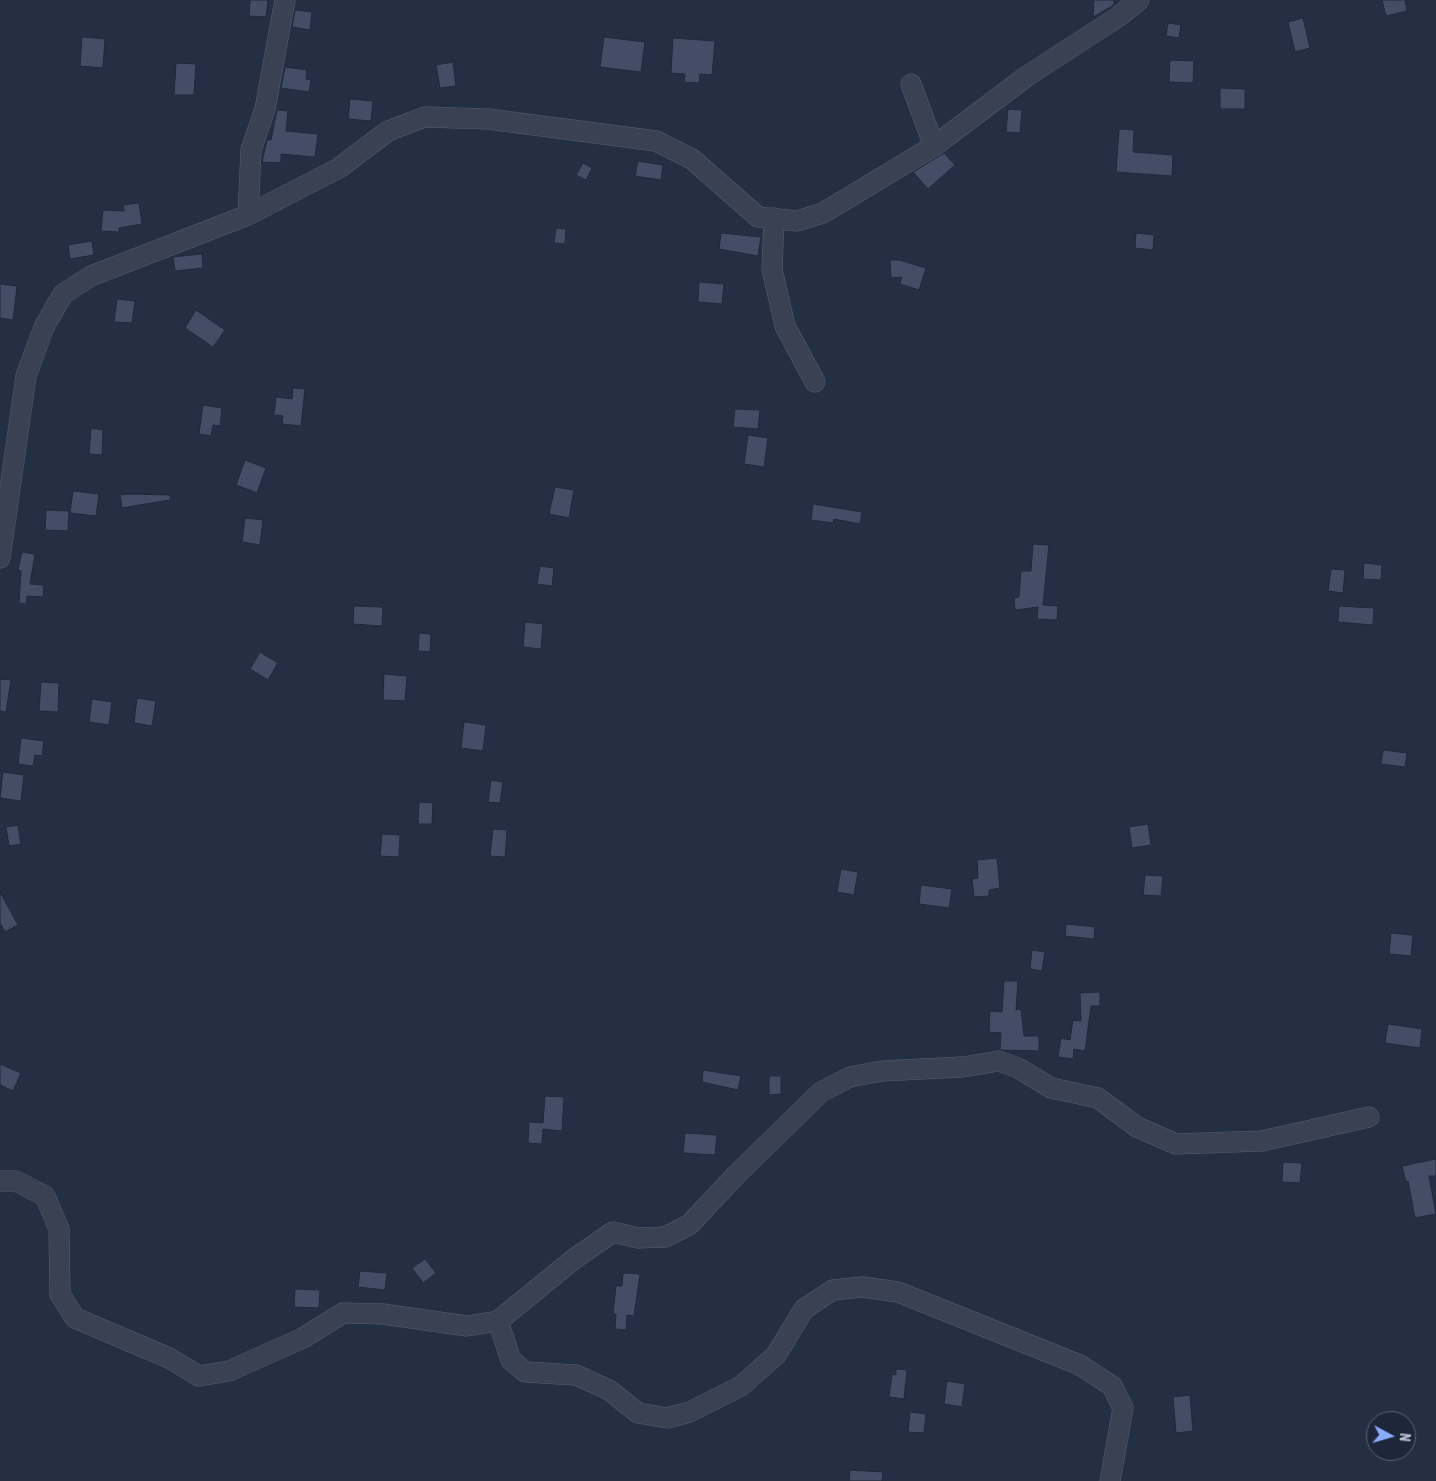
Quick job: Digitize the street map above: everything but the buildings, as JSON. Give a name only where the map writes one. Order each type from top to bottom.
[{"type":"street","points":[[248,215],[251,150],[265,109],[285,0]]},
{"type":"street","points":[[1,545],[26,376],[44,326],[63,294],[91,276],[248,215],[339,168],[388,131],[425,117],[488,119],[656,141],[692,159],[758,217],[797,221],[823,213],[934,146],[1027,76],[1118,17],[1138,0]]},
{"type":"street","points":[[911,84],[934,146]]},
{"type":"street","points":[[774,218],[772,269],[785,326],[815,382]]},
{"type":"street","points":[[0,1181],[16,1181],[45,1196],[59,1229],[60,1294],[75,1318],[169,1358],[199,1376],[229,1371],[303,1338],[343,1313],[421,1318],[467,1326],[498,1321],[574,1259],[613,1232],[638,1238],[665,1237],[689,1225],[737,1174],[821,1092],[850,1077],[882,1071],[963,1067],[998,1061],[1018,1068],[1051,1088],[1098,1098],[1137,1127],[1176,1144],[1262,1141],[1369,1117]]},
{"type":"street","points":[[498,1321],[511,1360],[525,1372],[576,1375],[608,1390],[638,1413],[667,1418],[690,1412],[741,1386],[776,1354],[804,1309],[833,1290],[862,1287],[898,1292],[1080,1365],[1112,1386],[1123,1408],[1110,1481]]}]
